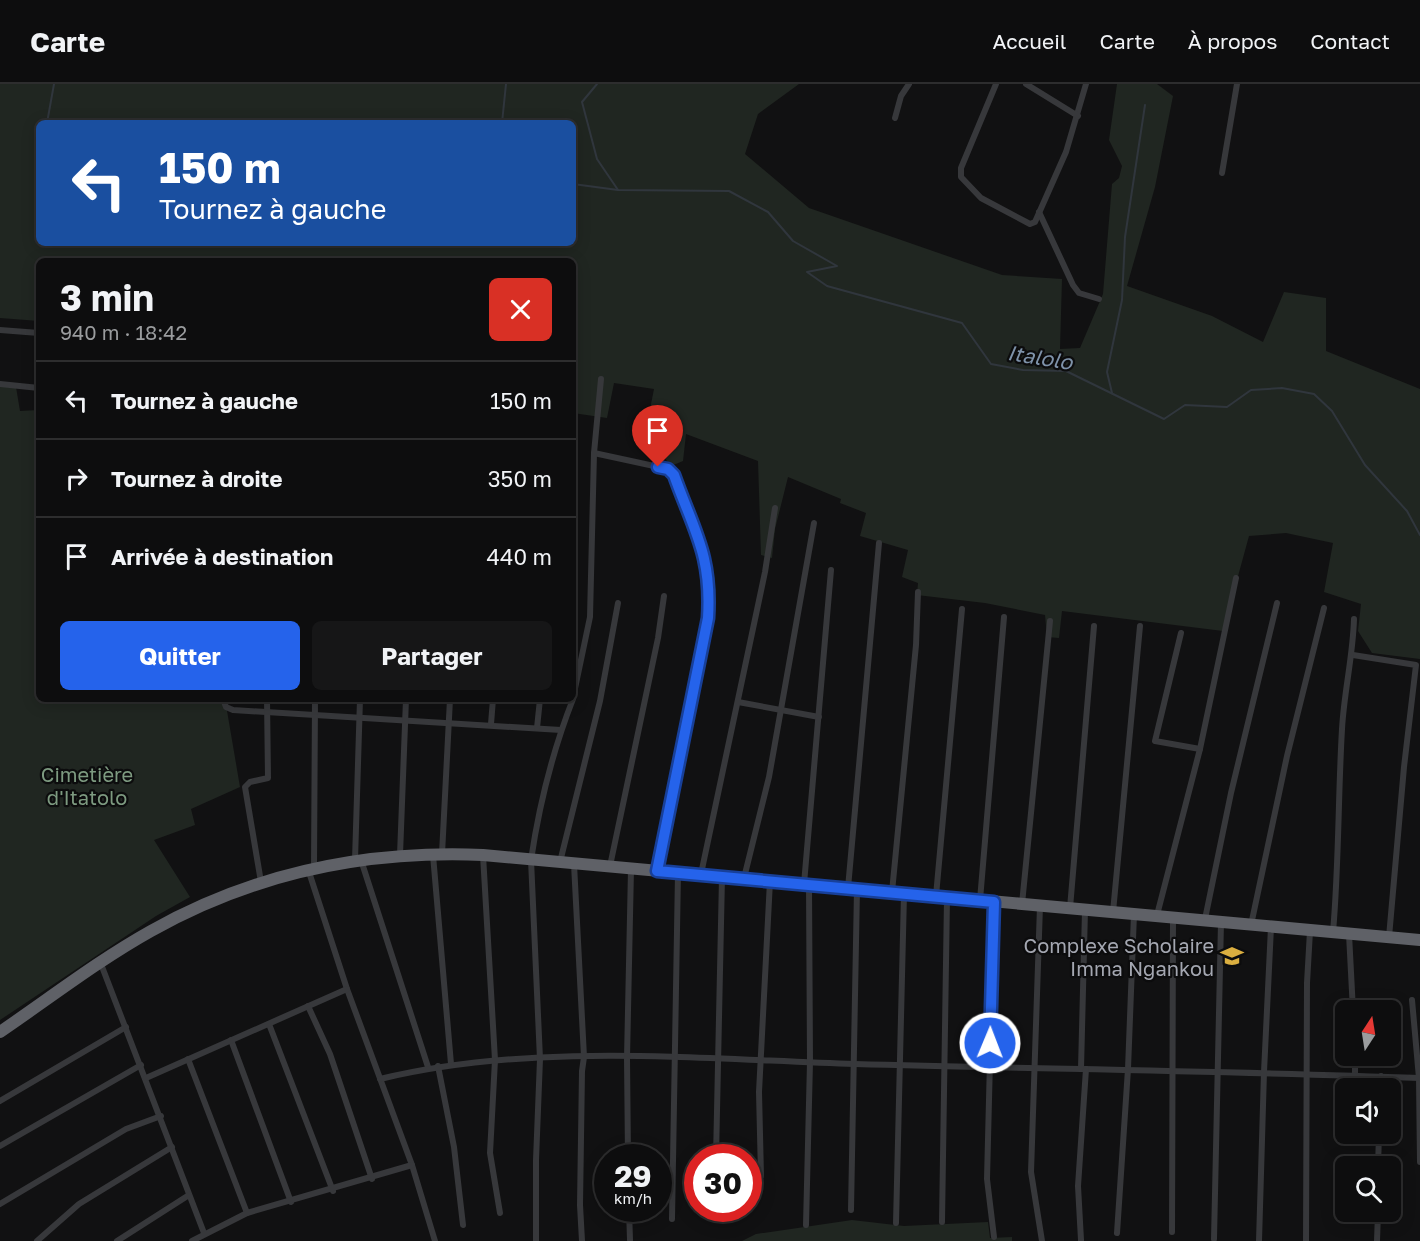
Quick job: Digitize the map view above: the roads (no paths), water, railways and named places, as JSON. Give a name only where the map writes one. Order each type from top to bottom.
[{"type":"highway","points":[[0,1032],[149,932],[183,914],[261,882],[311,868],[400,855],[483,855],[1420,940]]},
{"type":"street","points":[[895,118],[901,96],[909,84]]},
{"type":"street","points":[[996,84],[961,168],[961,177],[981,198],[1016,218],[1033,224],[1066,152],[1086,84]]},
{"type":"street","points":[[1026,84],[1078,116]]},
{"type":"street","points":[[1222,173],[1237,84]]},
{"type":"street","points":[[1039,212],[1073,285],[1079,293],[1099,299]]},
{"type":"street","points":[[0,330],[36,333]]},
{"type":"street","points":[[576,685],[590,617],[594,453],[601,379]]},
{"type":"street","points":[[0,384],[36,388]]},
{"type":"street","points":[[594,453],[668,469],[674,475],[703,546],[709,579],[708,618],[657,871]]},
{"type":"street","points":[[701,874],[738,702],[775,508]]},
{"type":"street","points":[[744,879],[769,777],[814,523]]},
{"type":"street","points":[[851,1210],[853,888],[879,543]]},
{"type":"street","points":[[806,1225],[810,1062],[806,884],[831,570]]},
{"type":"street","points":[[1156,915],[1200,748],[1236,578]]},
{"type":"street","points":[[896,1223],[900,1065],[898,893],[918,592]]},
{"type":"street","points":[[610,867],[658,638],[664,596]]},
{"type":"street","points":[[560,863],[600,701],[618,603]]},
{"type":"street","points":[[1205,919],[1231,793],[1277,603]]},
{"type":"street","points":[[1251,924],[1287,756],[1323,608]]},
{"type":"street","points":[[942,1222],[946,1065],[942,897],[962,609]]},
{"type":"street","points":[[980,901],[1004,617]]},
{"type":"street","points":[[1333,932],[1338,879],[1336,847],[1342,719],[1353,655],[1354,619]]},
{"type":"street","points":[[1022,905],[1050,621]]},
{"type":"street","points":[[1070,908],[1094,626]]},
{"type":"street","points":[[1113,912],[1140,626]]},
{"type":"street","points":[[1182,633],[1155,741],[1200,748]]},
{"type":"street","points":[[1353,655],[1416,665],[1404,767],[1389,937]]},
{"type":"street","points":[[225,702],[229,710],[359,716],[561,730]]},
{"type":"street","points":[[261,882],[245,787],[249,782],[268,778],[267,702]]},
{"type":"street","points":[[315,702],[311,868],[347,989],[412,1165],[435,1241]]},
{"type":"street","points":[[360,702],[358,860],[428,1067]]},
{"type":"street","points":[[400,855],[406,702]]},
{"type":"street","points":[[450,702],[437,854],[451,1064]]},
{"type":"street","points":[[491,724],[493,702]]},
{"type":"street","points":[[537,728],[540,702]]},
{"type":"street","points":[[536,1241],[540,1059],[531,860],[561,730],[572,702]]},
{"type":"street","points":[[738,702],[819,717]]},
{"type":"street","points":[[483,855],[495,1060],[490,1153],[500,1213]]},
{"type":"street","points":[[574,864],[584,1057],[580,1205],[582,1241]]},
{"type":"street","points":[[628,1144],[627,1058],[631,869]]},
{"type":"street","points":[[672,1219],[678,873]]},
{"type":"street","points":[[716,1144],[722,876]]},
{"type":"street","points":[[760,1144],[761,1061],[770,881]]},
{"type":"street","points":[[994,902],[987,1179],[994,1237]]},
{"type":"street","points":[[1040,906],[1031,1172],[1042,1241]]},
{"type":"street","points":[[1081,1240],[1078,1186],[1083,1069],[1085,910]]},
{"type":"street","points":[[1117,1233],[1128,1069],[1134,914]]},
{"type":"street","points":[[1172,1232],[1173,917]]},
{"type":"street","points":[[1214,1239],[1221,922]]},
{"type":"street","points":[[1259,1241],[1271,927]]},
{"type":"street","points":[[1306,1241],[1310,931]]},
{"type":"street","points":[[1349,933],[1352,1000]]},
{"type":"street","points":[[101,964],[204,1233]]},
{"type":"street","points":[[146,1078],[347,989]]},
{"type":"street","points":[[1412,1000],[1419,1078],[1420,1162]]},
{"type":"street","points":[[308,1006],[330,1054],[372,1179]]},
{"type":"street","points":[[269,1024],[333,1191]]},
{"type":"street","points":[[0,1101],[126,1027]]},
{"type":"street","points":[[231,1040],[291,1202]]},
{"type":"street","points":[[380,1079],[428,1067],[451,1064],[584,1057],[1218,1070],[1419,1078]]},
{"type":"street","points":[[188,1059],[247,1214]]},
{"type":"street","points":[[0,1146],[141,1065]]},
{"type":"street","points":[[438,1066],[454,1147],[462,1225]]},
{"type":"street","points":[[1356,1066],[1356,1076]]},
{"type":"street","points":[[0,1204],[126,1129],[161,1116]]},
{"type":"street","points":[[37,1241],[79,1204],[172,1147]]},
{"type":"street","points":[[192,1241],[204,1233],[247,1214],[333,1191],[412,1165]]},
{"type":"street","points":[[117,1241],[189,1195]]},
{"type":"street","points":[[629,1222],[630,1240]]},
{"type":"street","points":[[1377,1241],[1378,1222]]},
{"type":"waterway","name":"Italolo","points":[[48,120],[54,84]]},
{"type":"waterway","points":[[502,120],[506,84]]},
{"type":"waterway","points":[[597,84],[582,102],[597,159],[618,190]]},
{"type":"waterway","points":[[1112,393],[1107,372],[1122,300],[1125,237],[1145,105]]},
{"type":"waterway","name":"Italolo","points":[[270,120],[284,120]]},
{"type":"waterway","name":"Italolo","points":[[576,184],[618,190],[729,191],[768,212],[793,241],[837,266],[807,272],[827,286],[962,323],[991,364],[1023,370],[1066,371],[1164,419],[1185,405],[1227,407],[1251,390],[1282,388],[1314,394],[1332,411],[1365,465],[1407,511],[1420,535]]},
{"type":"place","name":"Complexe Scholaire Imma Ngankou","points":[[1232,956]]},
{"type":"park label","name":"Cimetière d'Itatolo","points":[[87,786]]}]
